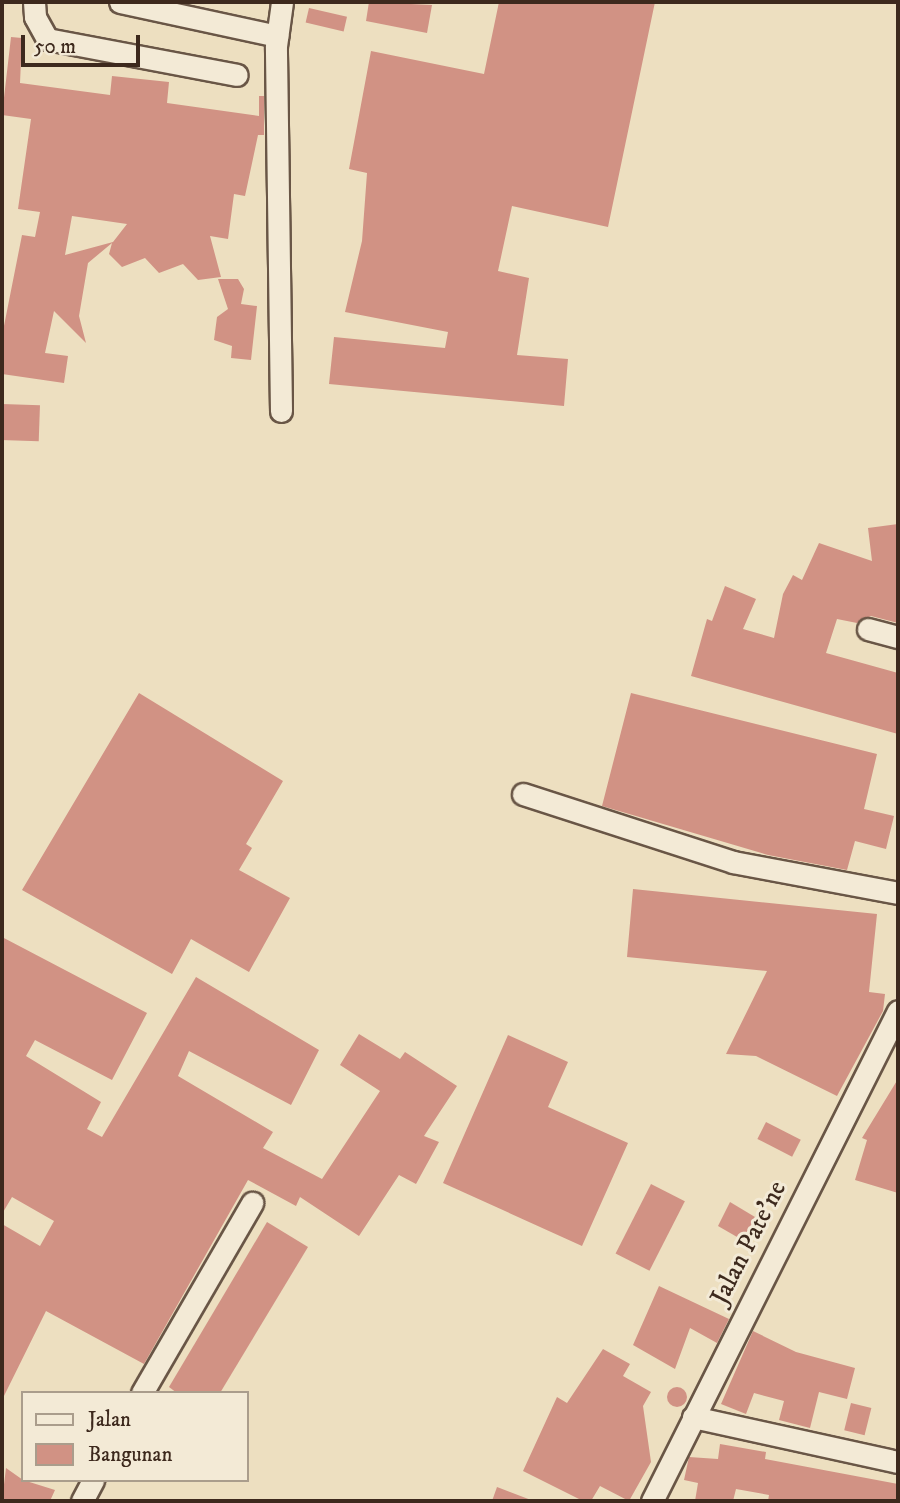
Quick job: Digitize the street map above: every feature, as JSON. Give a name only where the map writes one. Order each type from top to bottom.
[{"type":"street","points":[[34,2],[35,17],[47,38],[237,75]]},
{"type":"street","points":[[120,2],[277,36]]},
{"type":"street","points":[[281,411],[277,36],[282,2]]},
{"type":"street","points":[[868,629],[898,637]]},
{"type":"street","points":[[523,794],[733,862],[898,893]]},
{"type":"street","name":"Jalan Pate'ne","points":[[652,1501],[898,1012]]},
{"type":"street","points":[[143,1391],[252,1203]]},
{"type":"street","points":[[693,1417],[898,1462]]},
{"type":"street","points":[[82,1501],[92,1482]]},
{"type":"building","points":[[369,2],[432,5],[427,33],[366,21]]},
{"type":"building","points":[[499,2],[655,2],[608,227],[512,206],[498,271],[529,278],[517,355],[568,359],[564,406],[329,384],[334,337],[445,348],[448,332],[345,312],[362,241],[367,173],[349,169],[371,51],[484,74]]},
{"type":"building","points":[[309,8],[347,17],[344,31],[306,23]]},
{"type":"building","points":[[11,37],[22,38],[20,83],[110,95],[112,76],[169,82],[167,103],[259,116],[259,96],[264,96],[264,135],[258,135],[245,196],[234,194],[228,239],[210,236],[221,277],[198,280],[183,264],[159,273],[145,258],[122,267],[109,254],[112,243],[88,263],[79,316],[86,343],[54,311],[45,353],[68,356],[64,383],[2,374],[2,336],[22,235],[35,237],[40,212],[18,209],[31,119],[2,115]],"holes":[[[72,216],[127,224],[113,242],[65,255]]]},
{"type":"building","points":[[218,279],[238,279],[244,289],[241,304],[257,306],[251,360],[231,358],[232,346],[214,340],[217,317],[228,309]]},
{"type":"building","points":[[2,404],[40,405],[39,441],[2,440]]},
{"type":"building","points":[[898,524],[898,623],[871,616],[857,623],[837,619],[826,653],[898,673],[898,734],[691,676],[707,619],[712,621],[725,586],[756,599],[743,629],[774,638],[783,594],[793,575],[802,580],[819,543],[872,561],[868,528]]},
{"type":"building","points":[[139,693],[283,781],[246,844],[252,848],[239,870],[290,898],[249,972],[191,939],[172,974],[22,890]]},
{"type":"building","points":[[631,693],[877,754],[864,809],[894,816],[886,849],[855,841],[847,870],[768,855],[602,806]]},
{"type":"building","points":[[633,889],[877,914],[869,992],[885,994],[883,1011],[837,1096],[756,1056],[726,1054],[767,971],[627,957]]},
{"type":"building","points":[[2,937],[147,1013],[112,1080],[35,1040],[26,1056],[101,1102],[87,1129],[102,1137],[196,977],[319,1050],[291,1105],[189,1051],[178,1076],[273,1132],[263,1148],[322,1179],[380,1091],[340,1065],[359,1034],[400,1059],[405,1052],[457,1086],[424,1136],[439,1142],[416,1184],[399,1175],[359,1236],[300,1197],[296,1206],[248,1180],[144,1364],[46,1311],[2,1400],[2,1224],[40,1246],[54,1221],[12,1197],[2,1214]]},
{"type":"building","points":[[508,1035],[568,1062],[548,1107],[628,1143],[582,1246],[443,1183]]},
{"type":"building","points":[[898,1079],[898,1193],[855,1180],[867,1140],[862,1138]]},
{"type":"building","points":[[766,1122],[801,1140],[792,1157],[757,1139]]},
{"type":"building","points":[[651,1184],[685,1201],[649,1271],[616,1253]]},
{"type":"building","points":[[730,1202],[755,1217],[744,1241],[718,1226]]},
{"type":"building","points":[[267,1222],[308,1247],[221,1391],[174,1391],[169,1387]]},
{"type":"building","points":[[659,1286],[729,1319],[717,1343],[690,1328],[675,1369],[633,1345]]},
{"type":"building","points":[[753,1331],[796,1352],[855,1368],[847,1399],[819,1392],[810,1428],[779,1420],[784,1401],[754,1393],[746,1414],[721,1404]]},
{"type":"building","points":[[603,1349],[630,1364],[623,1376],[651,1392],[643,1406],[651,1462],[629,1501],[600,1486],[591,1501],[583,1501],[523,1471],[557,1397],[567,1403]]},
{"type":"building","points":[[677,1387],[684,1390],[687,1397],[684,1404],[677,1407],[670,1404],[667,1397],[670,1390]]},
{"type":"building","points":[[851,1403],[871,1408],[865,1435],[844,1430]]},
{"type":"building","points":[[720,1444],[766,1452],[765,1459],[898,1484],[898,1501],[768,1501],[769,1495],[736,1489],[733,1501],[695,1501],[698,1483],[684,1480],[689,1457],[718,1459]]},
{"type":"building","points":[[6,1468],[21,1479],[21,1482],[55,1490],[50,1501],[2,1501]]},
{"type":"building","points":[[497,1487],[531,1500],[531,1501],[492,1501]]}]
